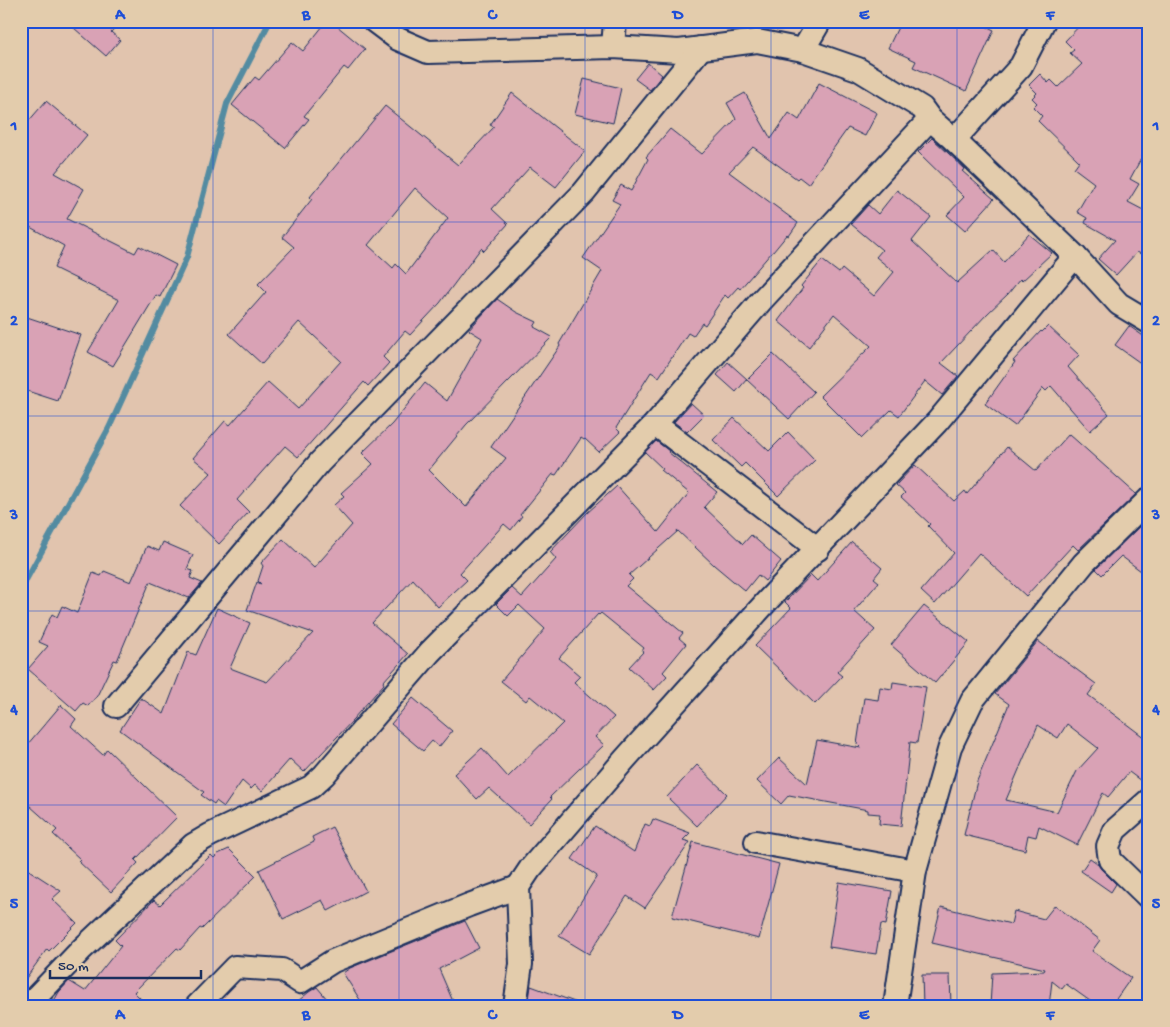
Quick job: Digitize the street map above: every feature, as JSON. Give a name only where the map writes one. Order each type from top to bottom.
[{"type":"street","points":[[374,21],[398,39],[428,52],[613,47],[679,51],[757,41],[803,50],[858,69],[922,108],[930,119],[1075,256],[1119,304],[1149,322]]},
{"type":"street","points":[[613,47],[615,21]]},
{"type":"street","points":[[803,50],[820,21]]},
{"type":"street","points":[[954,140],[1021,66],[1044,21]]},
{"type":"street","points":[[116,706],[320,462],[584,192],[701,48]]},
{"type":"street","points":[[30,1006],[36,997],[82,950],[193,845],[311,787],[324,775],[430,652],[655,424],[761,301],[930,119]]},
{"type":"street","points":[[515,1006],[521,964],[518,887],[530,868],[768,600],[937,422],[1075,256]]},
{"type":"street","points":[[655,424],[818,549]]},
{"type":"street","points":[[895,1006],[915,871],[950,747],[972,701],[1084,563],[1149,499]]},
{"type":"street","points":[[1149,800],[1116,830],[1108,846],[1110,860],[1149,898]]},
{"type":"street","points":[[756,842],[915,871]]},
{"type":"street","points":[[197,1006],[236,967],[282,970],[300,982],[333,961],[518,887]]},
{"type":"building","points":[[66,21],[120,21],[111,32],[120,40],[106,56]]},
{"type":"building","points":[[327,21],[331,21],[365,49],[348,70],[344,67],[304,116],[309,119],[285,148],[232,105],[255,77],[259,80],[292,42],[303,51]]},
{"type":"building","points":[[901,21],[975,21],[994,30],[966,91],[913,67],[916,61],[888,48]]},
{"type":"building","points":[[1084,21],[1149,21],[1149,144],[1130,179],[1139,184],[1128,202],[1149,213],[1149,258],[1137,252],[1116,275],[1098,259],[1115,240],[1085,223],[1087,218],[1077,212],[1094,183],[1074,168],[1079,161],[1038,121],[1042,116],[1033,107],[1037,103],[1032,98],[1037,93],[1029,85],[1040,74],[1048,83],[1051,80],[1058,87],[1082,64],[1070,53],[1074,50],[1065,41]]},
{"type":"building","points":[[648,63],[662,75],[650,90],[635,79]]},
{"type":"building","points":[[584,79],[621,88],[613,123],[575,114]]},
{"type":"building","points":[[819,83],[877,113],[865,136],[848,128],[808,184],[799,177],[797,179],[753,147],[729,172],[798,223],[789,236],[787,235],[740,289],[738,287],[728,298],[725,295],[705,325],[702,323],[693,336],[688,333],[659,377],[651,372],[616,428],[620,432],[599,452],[585,439],[581,438],[556,475],[553,474],[520,515],[522,516],[511,530],[504,524],[460,573],[467,580],[438,607],[413,579],[372,623],[408,654],[354,719],[304,772],[290,759],[262,791],[255,785],[251,789],[242,781],[224,807],[216,801],[214,804],[201,795],[204,792],[120,730],[141,698],[164,714],[188,652],[196,655],[217,608],[250,623],[230,668],[267,682],[313,633],[247,610],[257,582],[261,584],[258,581],[263,566],[261,563],[283,539],[314,568],[352,525],[334,505],[344,496],[341,493],[373,464],[362,453],[392,424],[425,383],[447,401],[482,338],[469,330],[497,299],[516,312],[537,322],[534,327],[552,337],[466,425],[429,470],[466,507],[506,458],[491,447],[560,346],[559,344],[602,271],[583,258],[620,204],[612,200],[621,185],[631,191],[648,159],[646,157],[670,129],[702,154],[736,119],[727,103],[745,93],[771,139],[789,113],[799,120]]},
{"type":"building","points":[[512,93],[585,151],[556,187],[530,167],[492,209],[508,224],[484,251],[481,248],[440,303],[410,335],[405,331],[383,357],[389,363],[368,386],[364,382],[298,457],[285,446],[237,500],[249,512],[219,544],[180,506],[211,473],[193,458],[225,421],[230,425],[268,382],[298,409],[341,361],[299,322],[262,364],[229,334],[266,292],[258,284],[294,247],[282,237],[312,199],[310,197],[385,106],[458,165],[494,127],[490,125]],"holes":[[[415,188],[448,218],[406,274],[396,264],[393,268],[368,245]]]},
{"type":"building","points":[[46,101],[87,135],[55,173],[84,189],[67,219],[135,253],[139,246],[176,265],[160,297],[156,295],[113,366],[88,352],[119,300],[54,268],[64,246],[21,222],[21,130]]},
{"type":"building","points":[[932,138],[965,169],[962,171],[994,199],[965,231],[947,215],[964,197],[918,152]]},
{"type":"building","points":[[897,190],[931,217],[912,241],[957,283],[993,250],[1004,262],[1029,234],[1052,253],[1022,281],[1020,279],[1008,294],[941,363],[958,376],[942,395],[925,381],[899,416],[891,410],[862,438],[820,396],[871,346],[834,314],[809,347],[778,321],[803,288],[801,286],[822,260],[839,273],[842,269],[874,296],[894,272],[876,257],[882,250],[851,224],[868,205],[878,214]]},
{"type":"building","points":[[21,315],[81,335],[58,401],[21,389]]},
{"type":"building","points":[[1048,326],[1079,355],[1068,367],[1109,414],[1090,431],[1051,386],[1046,391],[1043,388],[1015,426],[985,404],[1015,362],[1013,361]]},
{"type":"building","points":[[1129,326],[1149,340],[1149,369],[1115,345]]},
{"type":"building","points":[[773,354],[814,392],[789,419],[747,380]]},
{"type":"building","points":[[728,362],[747,379],[736,392],[717,375]]},
{"type":"building","points":[[691,403],[704,415],[687,432],[674,422]]},
{"type":"building","points":[[734,418],[769,451],[788,432],[815,460],[778,496],[745,463],[741,467],[713,440]]},
{"type":"building","points":[[1069,434],[1136,494],[1078,550],[1073,545],[1026,596],[979,553],[935,604],[921,591],[954,553],[928,526],[930,524],[901,497],[905,493],[896,485],[915,465],[954,501],[965,491],[967,494],[1007,447],[1036,471]]},
{"type":"building","points":[[656,441],[717,492],[704,507],[743,544],[751,535],[781,561],[765,581],[758,575],[745,591],[678,531],[629,575],[633,579],[626,586],[683,633],[679,638],[686,644],[663,672],[667,676],[654,690],[629,667],[643,652],[644,648],[601,613],[598,614],[559,658],[580,676],[574,682],[614,717],[595,737],[604,745],[550,797],[552,799],[529,824],[489,788],[477,799],[454,774],[482,748],[508,777],[563,723],[530,696],[526,701],[501,681],[545,629],[519,605],[508,616],[496,604],[512,588],[522,597],[556,559],[550,552],[587,513],[617,486],[658,532],[689,493],[661,470],[663,469],[645,452]]},
{"type":"building","points":[[1147,519],[1149,520],[1149,577],[1121,556],[1102,575],[1096,569]]},
{"type":"building","points":[[163,542],[193,555],[187,569],[193,571],[190,578],[202,583],[189,598],[150,582],[117,661],[114,660],[97,696],[88,706],[83,703],[76,711],[28,669],[48,646],[39,642],[52,614],[57,617],[62,606],[77,613],[93,573],[101,576],[104,571],[131,582],[147,546],[159,551]]},
{"type":"building","points":[[852,542],[882,568],[874,578],[879,582],[854,611],[875,630],[837,672],[842,676],[815,704],[755,646],[791,608],[785,602],[811,575],[817,581]]},
{"type":"building","points":[[924,606],[969,642],[935,683],[891,645]]},
{"type":"building","points":[[1038,641],[1096,684],[1088,695],[1149,741],[1149,787],[1129,772],[1108,797],[1103,793],[1077,845],[1039,826],[1036,837],[1028,835],[1025,850],[964,835],[977,781],[1009,704],[995,694]],"holes":[[[1067,724],[1098,748],[1077,771],[1057,812],[1006,800],[1038,725],[1058,738]]]},
{"type":"building","points":[[893,682],[926,687],[917,743],[910,742],[901,826],[879,824],[880,814],[868,813],[868,810],[789,795],[781,804],[757,781],[779,758],[807,784],[817,740],[861,748],[857,744],[864,698],[878,700],[880,687],[892,689]]},
{"type":"building","points":[[413,698],[452,731],[439,747],[432,741],[423,751],[391,724]]},
{"type":"building","points":[[61,705],[76,719],[71,726],[103,755],[107,749],[177,817],[135,860],[138,863],[111,892],[53,834],[57,830],[21,798],[21,752]]},
{"type":"building","points":[[697,765],[727,794],[697,826],[667,797]]},
{"type":"building","points":[[653,819],[690,833],[683,840],[690,842],[645,908],[627,896],[589,954],[559,936],[597,876],[572,859],[595,826],[634,852],[645,824],[650,826]]},
{"type":"building","points":[[332,827],[366,891],[328,911],[322,900],[283,919],[259,870],[314,842],[312,837]]},
{"type":"building","points":[[693,842],[779,864],[759,939],[672,917]]},
{"type":"building","points":[[229,849],[256,876],[202,929],[200,928],[180,950],[177,948],[134,992],[148,1006],[51,1006],[59,992],[69,981],[85,991],[121,946],[115,940],[154,900],[160,905],[211,855],[214,858]]},
{"type":"building","points":[[1090,858],[1116,884],[1111,892],[1081,871]]},
{"type":"building","points":[[21,865],[61,891],[52,899],[77,923],[49,951],[47,949],[21,985]]},
{"type":"building","points":[[839,882],[892,891],[886,925],[881,924],[876,954],[829,947]]},
{"type":"building","points":[[1055,905],[1100,940],[1092,951],[1131,978],[1111,1006],[1097,1006],[1066,984],[1062,989],[1052,981],[1049,1006],[990,1006],[992,973],[1044,971],[1045,969],[932,943],[941,907],[1011,924],[1014,911],[1044,919]]},
{"type":"building","points":[[465,921],[479,948],[439,969],[455,1006],[364,1006],[343,973],[350,968]]},
{"type":"building","points":[[922,975],[950,975],[951,1006],[923,1006]]},
{"type":"building","points":[[531,986],[580,1004],[579,1006],[528,1006]]},
{"type":"building","points":[[317,987],[333,1006],[292,1006],[309,992]]},
{"type":"waterway","points":[[21,589],[109,428],[187,257],[227,104],[270,21]]}]
